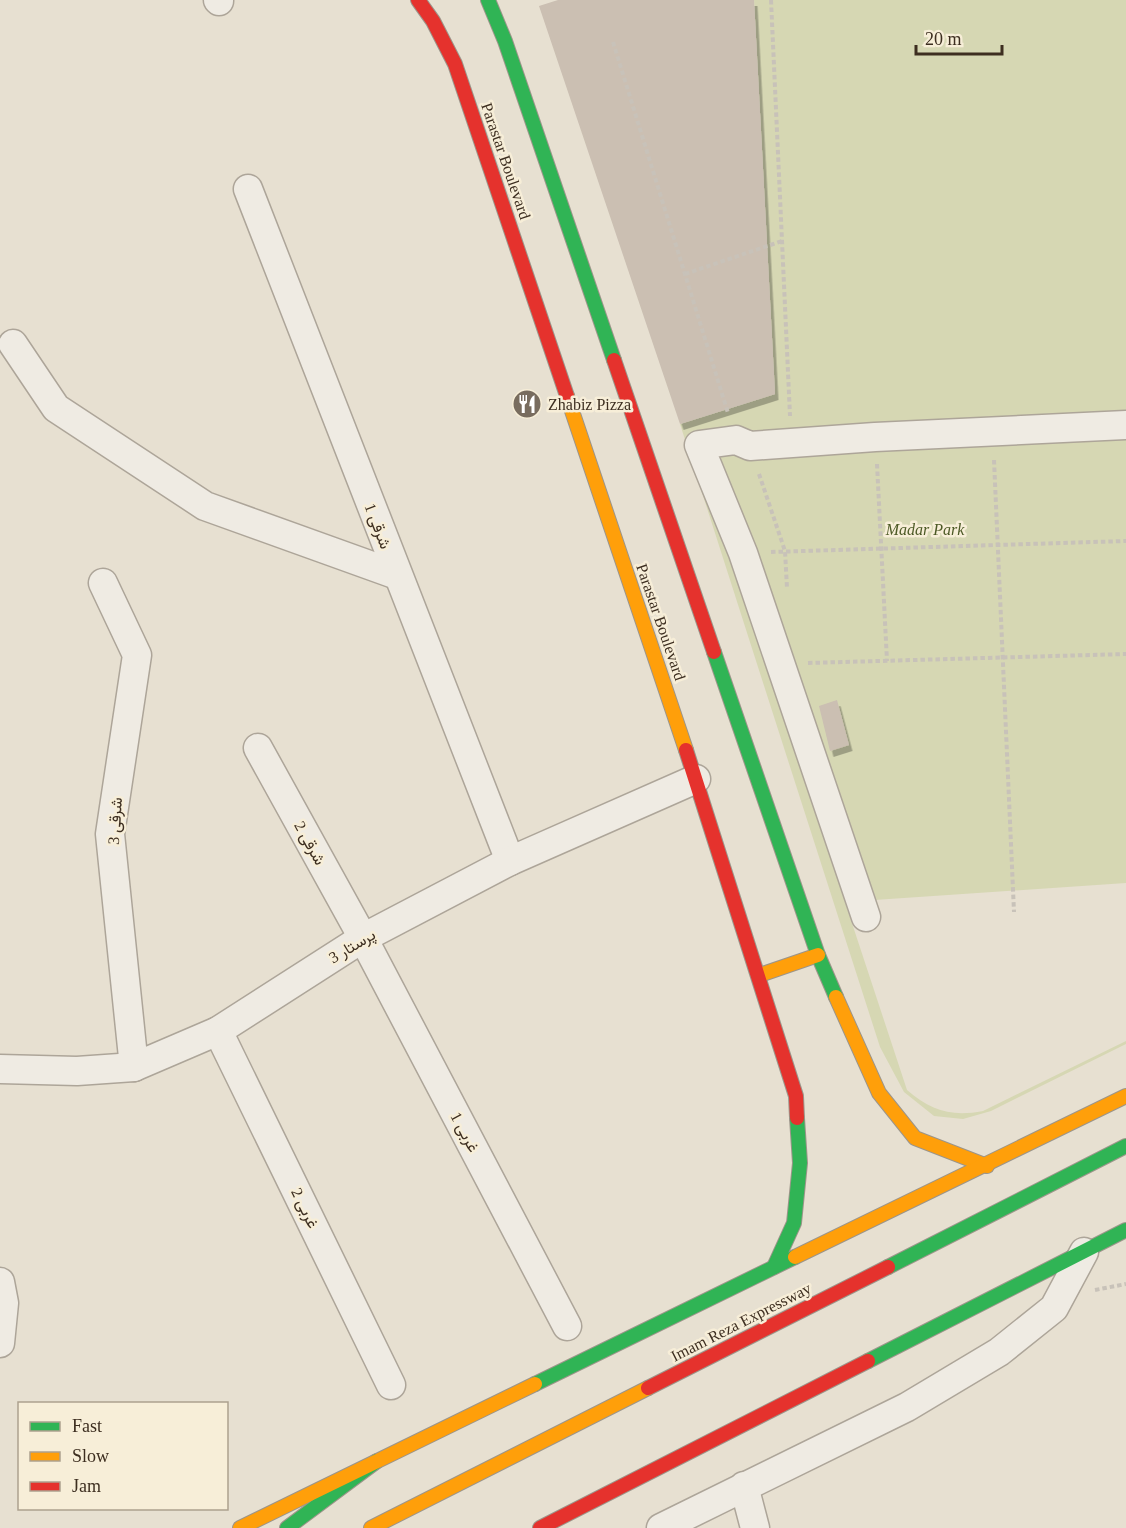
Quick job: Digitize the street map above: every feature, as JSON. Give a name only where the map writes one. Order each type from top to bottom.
[{"type":"main road","name":"Parastar Boulevard","points":[[418,0],[433,21],[455,64],[696,778],[760,975],[796,1096],[800,1163],[794,1223],[774,1268]]},
{"type":"main road","points":[[488,0],[505,41],[818,955],[879,1093],[915,1138],[987,1166]]},
{"type":"main road","points":[[760,975],[818,955]]},
{"type":"main road","points":[[240,1528],[987,1166],[1126,1096]]},
{"type":"main road","name":"Imam Reza Expressway","points":[[370,1528],[1126,1146]]},
{"type":"main road","points":[[540,1528],[1126,1230]]},
{"type":"main road","points":[[287,1528],[377,1461]]},
{"type":"street","name":"شرقی 1","points":[[248,189],[510,861]]},
{"type":"street","points":[[13,344],[56,408],[205,506],[397,575]]},
{"type":"street","points":[[866,917],[743,553],[699,445],[791,443],[875,436],[1126,425]]},
{"type":"street","name":"شرقی 3","points":[[104,583],[137,655],[110,834],[134,1067]]},
{"type":"street","name":"شرقی 2","points":[[258,748],[363,938]]},
{"type":"street","name":"پرستار 3","points":[[0,1069],[77,1071],[134,1067],[218,1031],[363,938],[510,861],[696,778]]},
{"type":"street","name":"غربی 1","points":[[363,938],[567,1326]]},
{"type":"street","name":"غربی 2","points":[[218,1031],[391,1385]]},
{"type":"street","points":[[661,1528],[907,1407],[999,1352],[1054,1308],[1084,1252]]},
{"type":"street","points":[[0,1282],[4,1303],[0,1343]]},
{"type":"street","points":[[744,1486],[755,1528]]},
{"type":"path","points":[[771,0],[791,443]]},
{"type":"path","points":[[613,42],[685,274],[743,443],[785,551],[788,596]]},
{"type":"path","points":[[685,274],[782,241]]},
{"type":"path","points":[[993,431],[1014,912]]},
{"type":"path","points":[[875,436],[887,661]]},
{"type":"path","points":[[743,553],[1126,541]]},
{"type":"path","points":[[780,664],[1126,654]]},
{"type":"green space","name":"Madar Park","points":[[754,0],[1126,0],[1126,883],[845,902],[907,1090],[925,1103],[952,1113],[983,1111],[1126,1041],[1126,1044],[991,1111],[963,1119],[934,1116],[904,1092],[880,1047],[680,424],[775,394]]},
{"type":"building","points":[[558,0],[754,0],[775,394],[680,424],[539,6]]},
{"type":"building","points":[[837,700],[849,745],[830,751],[819,706]]},
{"type":"traffic: fast","points":[[488,0],[505,41],[614,360]]},
{"type":"traffic: fast","points":[[714,652],[818,955],[836,997]]},
{"type":"traffic: fast","points":[[774,1267],[794,1223],[800,1163],[797,1118]]},
{"type":"traffic: fast","points":[[888,1267],[1126,1146]]},
{"type":"traffic: fast","points":[[868,1361],[1126,1230]]},
{"type":"traffic: fast","points":[[535,1384],[795,1257]]},
{"type":"traffic: fast","points":[[287,1528],[377,1461]]},
{"type":"traffic: slow","points":[[567,396],[686,750]]},
{"type":"traffic: slow","points":[[760,975],[818,955]]},
{"type":"traffic: slow","points":[[836,997],[879,1093],[915,1138],[987,1166]]},
{"type":"traffic: slow","points":[[795,1257],[1126,1096]]},
{"type":"traffic: slow","points":[[240,1528],[535,1384]]},
{"type":"traffic: slow","points":[[371,1528],[648,1388]]},
{"type":"traffic: jam","points":[[418,0],[433,21],[455,64],[567,396]]},
{"type":"traffic: jam","points":[[614,360],[714,652]]},
{"type":"traffic: jam","points":[[686,750],[796,1096],[797,1118]]},
{"type":"traffic: jam","points":[[648,1388],[888,1267]]},
{"type":"traffic: jam","points":[[540,1528],[868,1361]]},
{"type":"place","name":"Zhabiz Pizza","points":[[527,404]]}]
